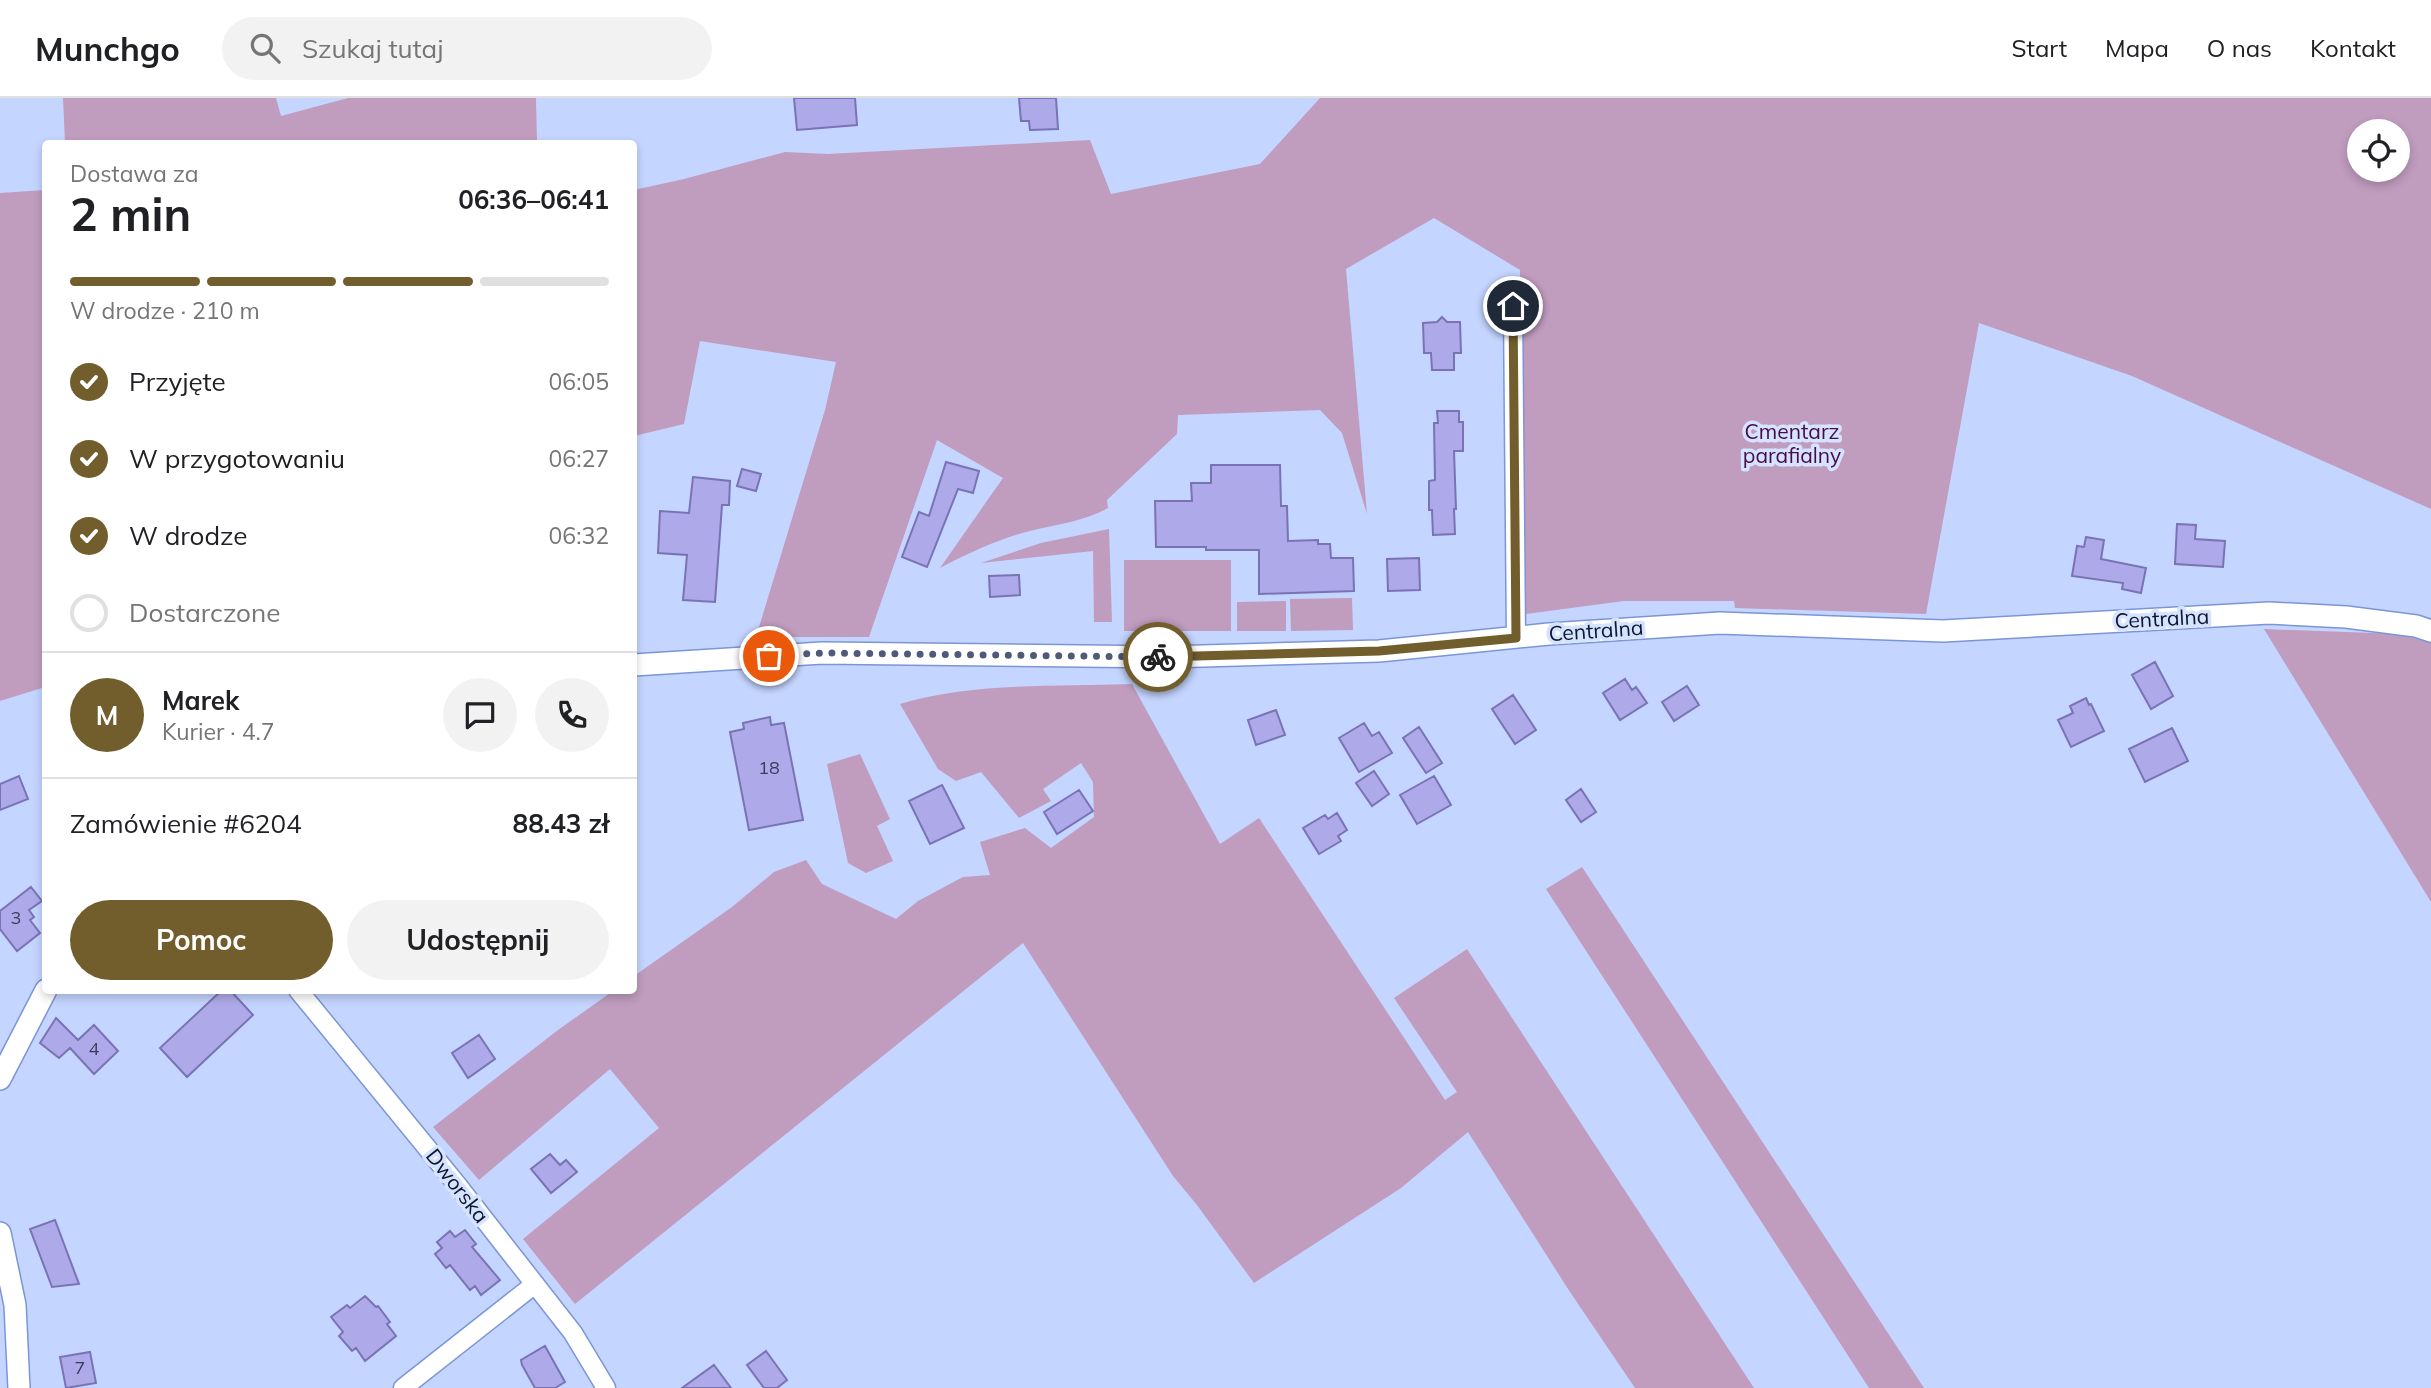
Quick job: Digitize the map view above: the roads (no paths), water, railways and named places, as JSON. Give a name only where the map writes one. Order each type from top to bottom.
[{"type":"street","points":[[1513,306],[1516,638]]},
{"type":"street","name":"Centralna","points":[[637,665],[822,653],[1168,657],[1379,651],[1720,623],[1943,631],[2269,613],[2346,617],[2416,626],[2431,631]]},
{"type":"street","points":[[0,1079],[44,994]]},
{"type":"street","name":"Dworska","points":[[302,994],[573,1333],[606,1388]]},
{"type":"street","points":[[0,1233],[15,1305],[19,1388]]},
{"type":"street","points":[[403,1388],[535,1284]]},
{"type":"park label","name":"Cmentarz parafialny","points":[[1792,444]]}]
